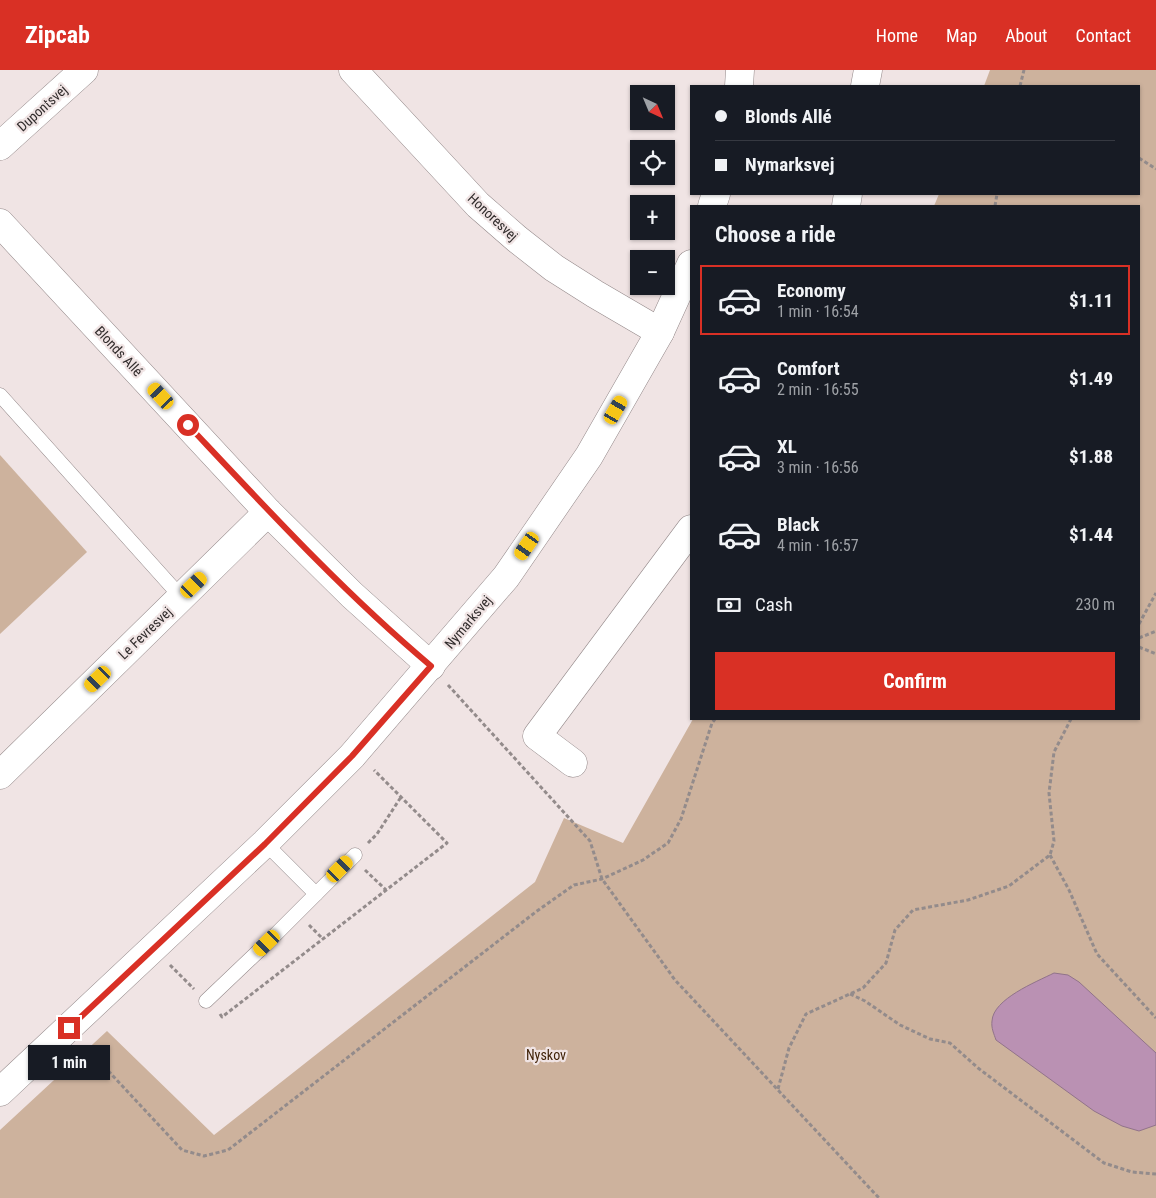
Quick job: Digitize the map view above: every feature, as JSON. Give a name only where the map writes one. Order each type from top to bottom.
[{"type":"street","name":"Dupontsvej","points":[[0,146],[84,70]]},
{"type":"street","name":"Honoresvej","points":[[353,70],[478,205],[517,239],[554,268],[660,332]]},
{"type":"street","points":[[739,85],[740,70]]},
{"type":"street","points":[[865,85],[868,70]]},
{"type":"street","name":"Blonds Allé","points":[[0,223],[268,512],[352,596],[431,666]]},
{"type":"street","name":"Nymarksvej","points":[[0,1092],[265,844],[352,756],[431,666],[506,576],[589,456],[660,332],[690,266]]},
{"type":"street","name":"Le Fevresvej","points":[[0,775],[268,512]]},
{"type":"street","points":[[573,763],[537,736],[690,530]]},
{"type":"lane","points":[[0,394],[182,597]]},
{"type":"lane","points":[[265,844],[316,894]]},
{"type":"lane","points":[[206,1001],[354,856]]},
{"type":"path","points":[[1021,85],[1024,70]]},
{"type":"path","points":[[1140,159],[1156,169]]},
{"type":"path","points":[[1140,622],[1156,593]]},
{"type":"path","points":[[1140,638],[1156,631]]},
{"type":"path","points":[[1140,646],[1156,654]]},
{"type":"path","points":[[431,666],[590,841],[602,879],[675,980],[879,1198]]},
{"type":"path","points":[[69,1028],[182,1150],[204,1156],[228,1150],[537,911],[574,885],[602,879],[643,860],[668,844],[681,818],[715,720]]},
{"type":"path","points":[[778,1090],[789,1048],[806,1014],[863,988],[886,963],[895,930],[913,910],[968,900],[1008,886],[1050,855],[1054,841],[1049,793],[1054,752],[1070,720]]},
{"type":"path","points":[[386,890],[354,856],[377,834],[402,797]]},
{"type":"path","points":[[1050,855],[1069,890],[1097,954],[1156,1018]]},
{"type":"path","points":[[850,994],[865,1001],[900,1025],[930,1039],[950,1043],[978,1068],[1104,1163],[1132,1172],[1156,1174]]},
{"type":"green space","name":"Nyskov","points":[[990,70],[1156,70],[1156,1198],[0,1198],[0,1130],[107,1031],[214,1135],[535,882],[564,818],[623,843],[692,720],[1140,720],[1140,205],[934,205],[939,195],[1140,195],[1140,85],[984,85]]},
{"type":"green space","points":[[0,455],[87,552],[0,634]]},
{"type":"shaded area","points":[[1054,973],[1068,975],[1079,982],[1156,1053],[1156,1125],[1139,1131],[1122,1126],[1094,1111],[996,1040],[992,1029],[992,1021],[994,1013],[1000,1005],[1027,986]]},
{"type":"route","points":[[69,1028],[265,844],[352,756],[431,666],[352,596],[268,512],[188,425]]}]
